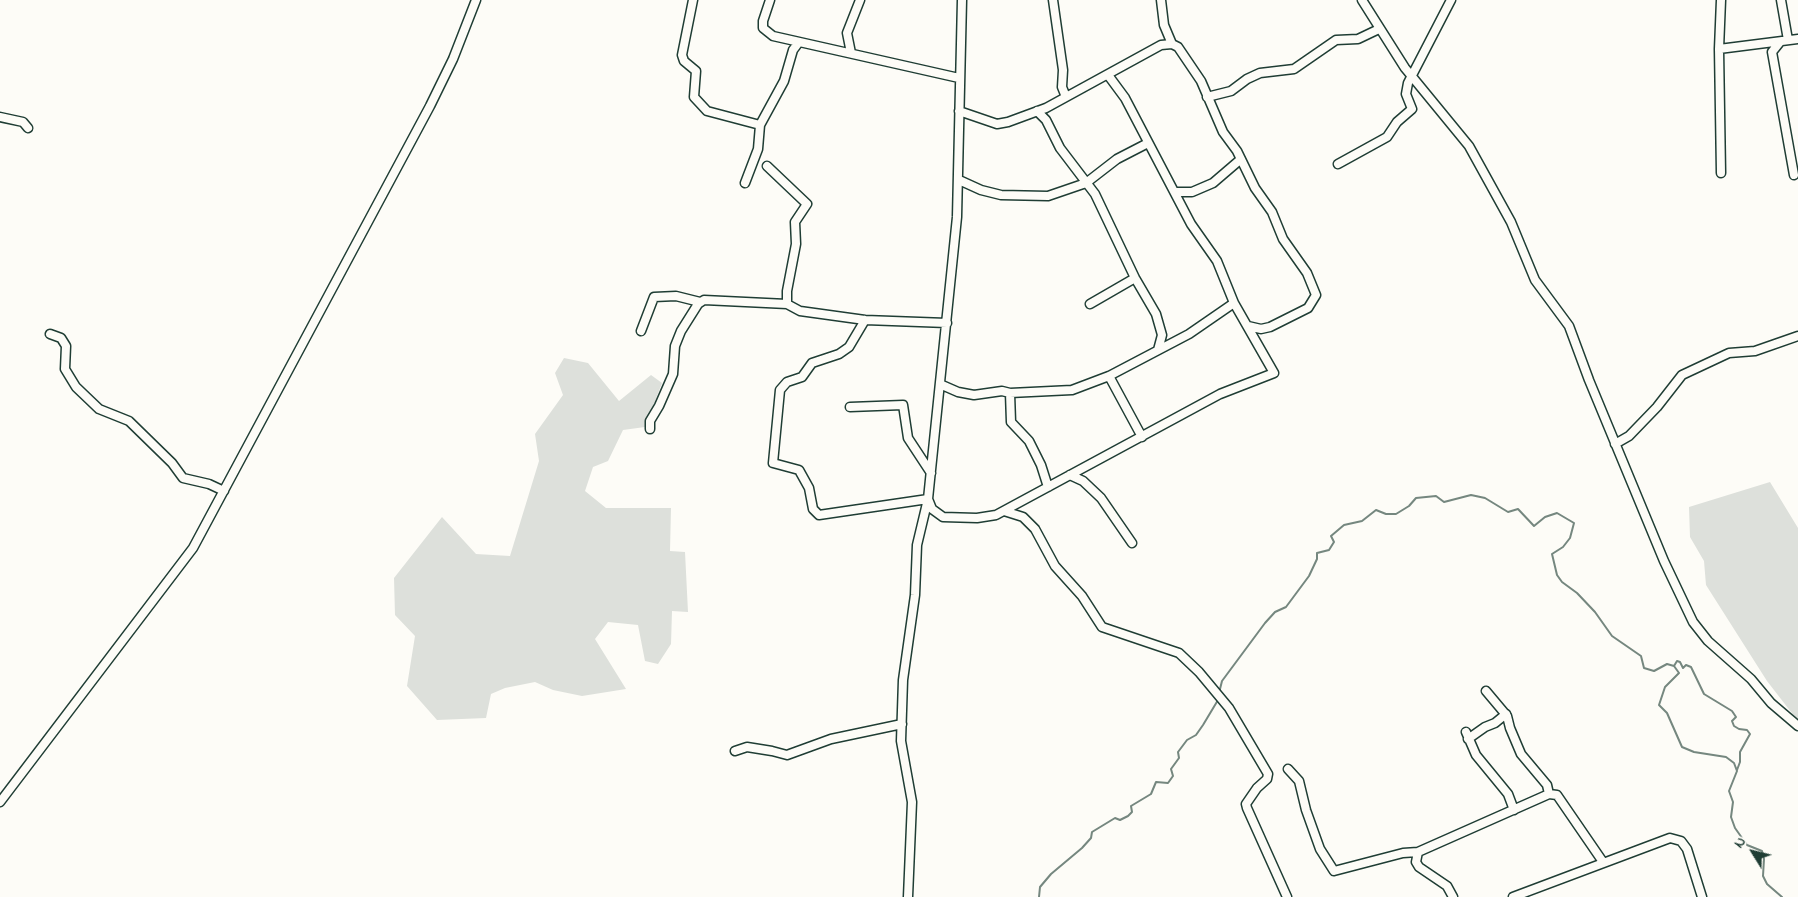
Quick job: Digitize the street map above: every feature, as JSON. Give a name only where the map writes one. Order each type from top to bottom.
[{"type":"street","points":[[0,802],[193,548],[430,106],[453,59],[476,0]]},
{"type":"street","points":[[693,0],[682,55],[684,61],[696,71],[694,97],[707,111],[760,125]]},
{"type":"street","points":[[770,0],[763,21],[766,32],[799,42],[959,78]]},
{"type":"street","points":[[851,53],[847,34],[860,0]]},
{"type":"street","points":[[908,897],[912,802],[902,751],[903,680],[915,595],[917,545],[928,499],[942,385],[959,180],[959,78],[962,0]]},
{"type":"street","points":[[1053,0],[1063,70],[1062,87],[1066,97]]},
{"type":"street","points":[[1160,0],[1164,25],[1172,44]]},
{"type":"street","points":[[1362,0],[1411,76],[1469,146],[1516,232],[1534,280],[1564,316],[1664,561],[1694,622],[1708,641],[1751,679],[1771,704],[1798,726]]},
{"type":"street","points":[[1338,164],[1387,137],[1397,122],[1409,112],[1412,106],[1406,89],[1451,0]]},
{"type":"street","points":[[1721,0],[1719,49],[1721,173]]},
{"type":"street","points":[[1781,0],[1784,41]]},
{"type":"street","points":[[1207,97],[1231,91],[1247,79],[1260,73],[1294,69],[1336,40],[1358,39],[1379,29]]},
{"type":"street","points":[[1719,49],[1798,39]]},
{"type":"street","points":[[1784,41],[1772,52],[1794,175]]},
{"type":"street","points":[[745,183],[758,149],[760,125],[784,81],[793,50],[799,42]]},
{"type":"street","points":[[959,111],[1002,124],[1037,111],[1066,97],[1155,48],[1172,44],[1178,47],[1198,75],[1223,132],[1241,159],[1259,196],[1272,212],[1283,239],[1307,273],[1316,295],[1308,308],[1270,328],[1261,329],[1248,326]]},
{"type":"street","points":[[928,499],[932,510],[943,517],[977,518],[1004,511],[1220,394],[1274,373],[1234,303],[1220,268],[1191,224],[1176,192],[1148,144],[1121,91],[1108,75]]},
{"type":"street","points":[[1037,111],[1046,120],[1060,148],[1095,194],[1135,278],[1156,314],[1161,327],[1162,341],[1158,350]]},
{"type":"street","points":[[0,117],[23,122],[28,128]]},
{"type":"street","points":[[959,180],[988,192],[1026,197],[1048,196],[1086,183],[1117,159],[1148,144]]},
{"type":"street","points":[[1176,192],[1192,192],[1207,186],[1223,176],[1241,159]]},
{"type":"street","points":[[767,166],[807,204],[795,222],[796,238],[787,291],[787,304]]},
{"type":"street","points":[[1090,304],[1135,278]]},
{"type":"street","points":[[641,331],[654,297],[676,296],[700,302],[709,300],[787,304],[800,311],[865,320],[947,323]]},
{"type":"street","points":[[650,429],[650,421],[673,374],[676,343],[700,302]]},
{"type":"street","points":[[942,385],[967,395],[1002,391],[1072,390],[1109,376],[1189,334],[1234,303]]},
{"type":"street","points":[[865,320],[853,342],[844,351],[812,363],[802,377],[782,386],[780,390],[773,463],[799,470],[809,488],[813,508],[819,515],[928,499]]},
{"type":"street","points":[[50,334],[61,338],[66,346],[65,368],[76,387],[94,404],[100,409],[129,422],[172,463],[184,478],[209,484],[224,491]]},
{"type":"street","points":[[1615,444],[1629,436],[1682,375],[1729,353],[1755,351],[1798,336]]},
{"type":"street","points":[[1109,376],[1142,437]]},
{"type":"street","points":[[1010,392],[1011,422],[1029,441],[1041,465],[1048,487]]},
{"type":"street","points":[[850,407],[904,406],[908,438],[931,474]]},
{"type":"street","points":[[1070,475],[1083,481],[1101,498],[1132,543]]},
{"type":"street","points":[[1004,511],[1023,517],[1035,529],[1055,566],[1082,596],[1102,627],[1179,653],[1199,672],[1229,708],[1268,774],[1267,779],[1257,788],[1246,804],[1246,808],[1287,897]]},
{"type":"street","points":[[1486,691],[1506,714],[1521,754],[1547,785],[1550,794]]},
{"type":"street","points":[[1506,714],[1495,723],[1467,736],[1476,755],[1508,794],[1514,810]]},
{"type":"street","points":[[735,751],[747,747],[772,750],[787,755],[831,739],[902,724]]},
{"type":"street","points":[[1288,769],[1300,781],[1306,810],[1320,849],[1334,871],[1403,853],[1418,852],[1550,794],[1557,795],[1603,862]]},
{"type":"street","points":[[1513,897],[1661,840],[1676,838],[1686,849],[1702,897]]},
{"type":"street","points":[[1418,852],[1416,862],[1419,867],[1447,886],[1453,897]]},
{"type":"shaded area","points":[[564,358],[588,363],[619,401],[651,375],[662,383],[645,427],[623,430],[608,461],[593,467],[585,491],[606,508],[671,508],[670,551],[685,552],[688,612],[672,611],[671,644],[658,664],[645,661],[638,625],[608,622],[595,639],[626,689],[582,696],[553,690],[535,682],[505,688],[491,694],[486,718],[437,720],[407,686],[415,636],[395,615],[394,578],[442,517],[476,554],[510,556],[539,461],[535,434],[563,395],[555,373]]},
{"type":"shaded area","points":[[1770,482],[1798,528],[1798,721],[1767,681],[1706,585],[1704,561],[1690,537],[1689,507]]},
{"type":"waterway","points":[[1219,693],[1222,681],[1265,623],[1275,612],[1286,607],[1309,576],[1317,559],[1317,553],[1329,550],[1334,542],[1331,536],[1344,525],[1362,521],[1376,510],[1386,514],[1396,514],[1409,506],[1416,498],[1436,496],[1444,502],[1471,495],[1485,498],[1508,512],[1518,509],[1534,526],[1545,517],[1557,513],[1574,523],[1570,538],[1563,547],[1552,554],[1557,575],[1562,582],[1577,593],[1595,612],[1612,636],[1641,656],[1644,668],[1654,671],[1667,664],[1674,666],[1679,673],[1665,687],[1659,705],[1667,713],[1682,747],[1694,752],[1726,757],[1734,763],[1737,771],[1729,791],[1733,802],[1731,817],[1735,828],[1747,845],[1762,851],[1764,859],[1763,876],[1767,884],[1782,897]]},
{"type":"waterway","points":[[1674,666],[1677,661],[1680,662],[1683,668],[1686,665],[1691,667],[1704,694],[1732,711],[1736,717],[1732,721],[1734,726],[1747,730],[1750,734],[1740,752],[1740,762],[1737,770]]},
{"type":"waterway","points":[[1039,897],[1040,887],[1051,874],[1082,848],[1091,838],[1092,832],[1115,818],[1120,820],[1128,816],[1132,812],[1131,806],[1151,794],[1156,782],[1168,783],[1173,776],[1171,769],[1179,758],[1178,752],[1187,740],[1196,735],[1218,700]]}]
